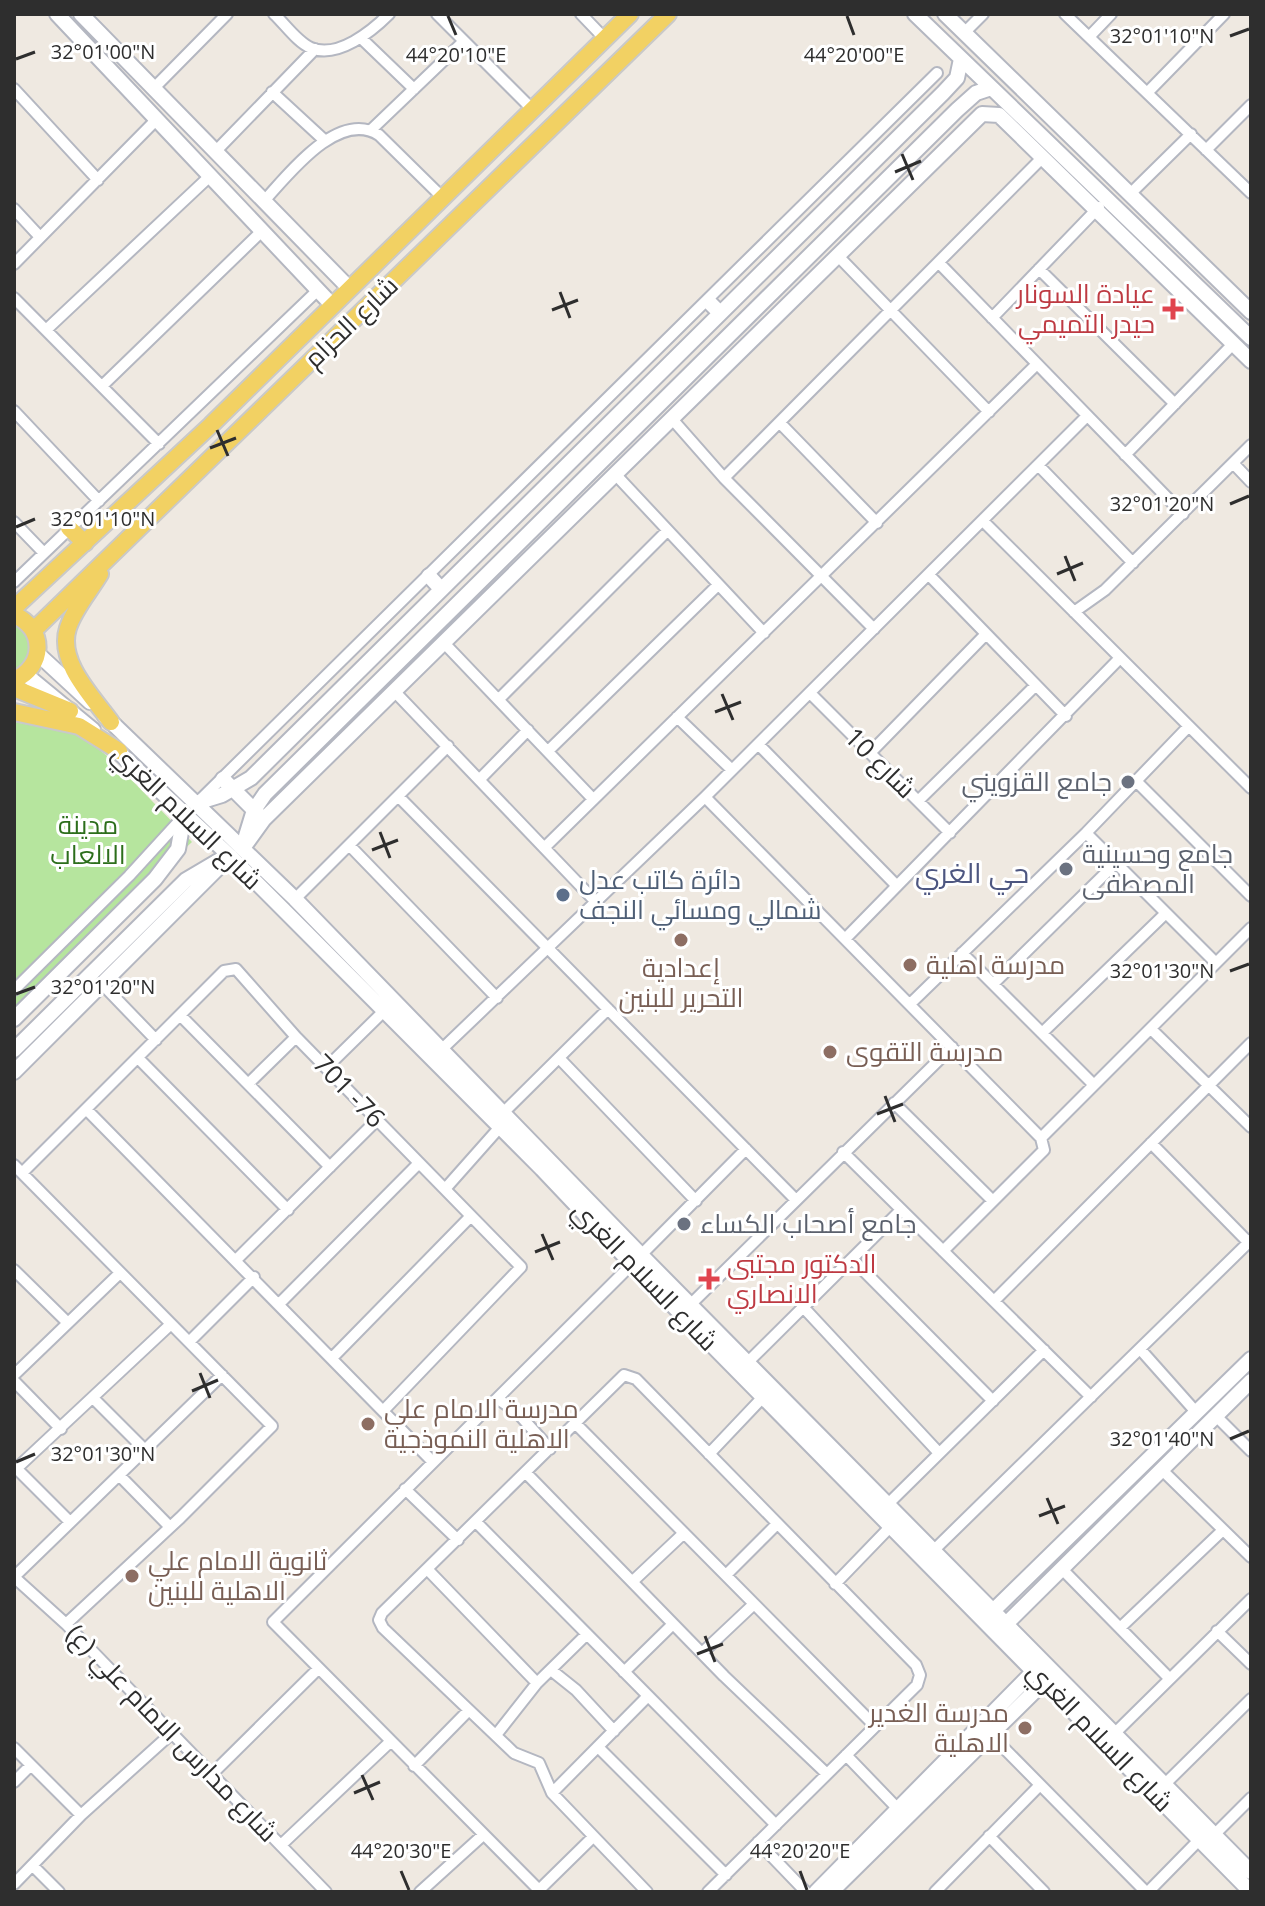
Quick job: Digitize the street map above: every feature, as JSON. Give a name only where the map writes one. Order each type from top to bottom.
[{"type":"main road","name":"شارع الحزام","points":[[14,608],[250,387],[630,14]]},
{"type":"main road","name":"شارع الحزام","points":[[34,630],[668,14]]},
{"type":"main road","points":[[599,45],[592,62],[597,70],[612,68]]},
{"type":"main road","points":[[563,80],[579,81],[582,90],[580,99]]},
{"type":"main road","points":[[243,427],[228,431],[224,421],[240,405],[250,387]]},
{"type":"main road","points":[[69,528],[85,543]]},
{"type":"main road","points":[[111,555],[68,629],[66,648],[75,670],[111,722]]},
{"type":"main road","points":[[14,598],[43,583]]},
{"type":"main road","points":[[14,615],[34,630],[38,654],[20,677]]},
{"type":"main road","points":[[14,688],[70,711]]},
{"type":"main road","points":[[14,712],[79,726],[119,751]]},
{"type":"street","points":[[57,14],[333,306]]},
{"type":"street","points":[[153,89],[227,14]]},
{"type":"street","points":[[274,14],[315,49]]},
{"type":"street","points":[[215,152],[315,49],[362,39],[389,14]]},
{"type":"street","points":[[581,14],[599,45]]},
{"type":"street","points":[[915,14],[1251,338]]},
{"type":"street","points":[[945,14],[1251,312]]},
{"type":"street","points":[[964,33],[983,14]]},
{"type":"street","points":[[1065,14],[1251,193]]},
{"type":"street","points":[[1089,37],[1111,14]]},
{"type":"street","points":[[1147,93],[1224,14]]},
{"type":"street","points":[[75,32],[83,28],[83,16]]},
{"type":"street","points":[[83,16],[350,289]]},
{"type":"street","points":[[443,16],[533,110]]},
{"type":"street","points":[[362,39],[414,89]]},
{"type":"street","points":[[264,201],[323,139],[371,130],[464,41]]},
{"type":"street","points":[[98,57],[101,47],[110,44]]},
{"type":"street","points":[[196,803],[228,785],[251,778],[943,93],[957,78],[961,59]]},
{"type":"street","points":[[228,785],[429,576],[937,73]]},
{"type":"street","points":[[243,848],[265,794],[957,110],[976,93],[991,88]]},
{"type":"street","points":[[14,89],[98,180]]},
{"type":"street","points":[[272,92],[323,139]]},
{"type":"street","points":[[943,93],[957,110]]},
{"type":"street","points":[[1206,150],[1251,105]]},
{"type":"street","points":[[259,814],[396,693],[982,114],[999,115],[1251,361]]},
{"type":"street","points":[[14,264],[156,120]]},
{"type":"street","points":[[371,130],[443,198]]},
{"type":"street","points":[[1129,195],[1191,134]]},
{"type":"street","points":[[724,478],[1042,158]]},
{"type":"street","points":[[850,160],[863,172]]},
{"type":"street","points":[[46,330],[210,176]]},
{"type":"street","points":[[878,188],[893,202]]},
{"type":"street","points":[[992,318],[1107,198]]},
{"type":"street","points":[[14,209],[40,237]]},
{"type":"street","points":[[102,386],[262,231]]},
{"type":"street","points":[[838,256],[989,412]]},
{"type":"street","points":[[940,264],[1183,514]]},
{"type":"street","points":[[1039,269],[1175,404]]},
{"type":"street","points":[[1209,297],[1221,285]]},
{"type":"street","points":[[14,582],[318,290]]},
{"type":"street","points":[[14,298],[159,444]]},
{"type":"street","points":[[709,302],[720,313]]},
{"type":"street","points":[[757,307],[771,322]]},
{"type":"street","points":[[1125,455],[1233,344]]},
{"type":"street","points":[[545,847],[1037,364]]},
{"type":"street","points":[[14,411],[99,501]]},
{"type":"street","points":[[440,1051],[705,797],[1087,416]]},
{"type":"street","points":[[673,420],[724,478],[874,629]]},
{"type":"street","points":[[780,423],[877,523]]},
{"type":"street","points":[[1074,612],[1090,603],[1133,563],[1251,445]]},
{"type":"street","points":[[582,451],[583,464],[597,467]]},
{"type":"street","points":[[1233,463],[1251,482]]},
{"type":"street","points":[[1038,465],[1133,563]]},
{"type":"street","points":[[616,475],[764,633]]},
{"type":"street","points":[[556,476],[569,479],[570,493]]},
{"type":"street","points":[[983,521],[1251,788]]},
{"type":"street","points":[[14,522],[44,553]]},
{"type":"street","points":[[499,699],[667,531]]},
{"type":"street","points":[[929,575],[1066,716]]},
{"type":"street","points":[[429,576],[441,589]]},
{"type":"street","points":[[548,751],[718,585]]},
{"type":"street","points":[[457,605],[470,619]]},
{"type":"street","points":[[870,753],[986,634]]},
{"type":"street","points":[[445,644],[593,799]]},
{"type":"street","name":"شارع السلام الغري","points":[[38,654],[295,899],[370,987],[384,1011],[546,1165],[764,1396],[889,1503],[1165,1784],[1189,1818]]},
{"type":"street","points":[[845,939],[1119,659]]},
{"type":"street","name":"شارع السلام الغري","points":[[20,677],[70,711],[119,751],[440,1051],[501,1120]]},
{"type":"street","points":[[918,801],[1036,685]]},
{"type":"street","points":[[396,693],[596,902]]},
{"type":"street","name":"شارع 10","points":[[810,693],[950,833]]},
{"type":"street","points":[[677,717],[732,770]]},
{"type":"street","points":[[910,1004],[1086,833],[1188,727]]},
{"type":"street","points":[[480,779],[528,730]]},
{"type":"street","points":[[758,744],[897,886]]},
{"type":"street","points":[[295,899],[448,746]]},
{"type":"street","points":[[1137,782],[1251,896]]},
{"type":"street","points":[[228,785],[259,814]]},
{"type":"street","points":[[399,797],[795,1199]]},
{"type":"street","points":[[705,797],[1041,1138],[1044,1150],[943,1251]]},
{"type":"street","points":[[14,1019],[131,902],[178,849],[184,815]]},
{"type":"street","points":[[14,990],[129,876],[184,815]]},
{"type":"street","points":[[1086,833],[1216,963]]},
{"type":"street","points":[[350,846],[497,998]]},
{"type":"street","points":[[14,1050],[186,880],[209,864],[230,856]]},
{"type":"street","points":[[14,1072],[230,856]]},
{"type":"street","points":[[993,984],[1116,863]]},
{"type":"street","points":[[131,902],[144,905],[146,918]]},
{"type":"street","points":[[1042,1033],[1166,913]]},
{"type":"street","points":[[1041,1138],[1251,928]]},
{"type":"street","points":[[962,953],[1094,1085]]},
{"type":"street","name":"701 -76","points":[[180,1015],[228,969],[236,969],[296,1037],[521,1267],[383,1411]]},
{"type":"street","points":[[103,985],[156,1040]]},
{"type":"street","points":[[445,1189],[501,1120],[608,1009]]},
{"type":"street","points":[[326,1068],[384,1011]]},
{"type":"street","points":[[66,1624],[272,1426],[18,1169],[87,1110],[180,1015],[330,1167]]},
{"type":"street","points":[[1151,1029],[1251,1127]]},
{"type":"street","points":[[249,1083],[296,1037]]},
{"type":"street","points":[[994,1301],[1251,1043]]},
{"type":"street","points":[[690,1305],[952,1047]]},
{"type":"street","points":[[138,1058],[288,1210]]},
{"type":"street","points":[[559,1058],[696,1201]]},
{"type":"street","points":[[894,1103],[992,1200]]},
{"type":"street","points":[[87,1110],[433,1462]]},
{"type":"street","points":[[236,1260],[377,1120]]},
{"type":"street","points":[[934,1550],[1250,1241],[1151,1143]]},
{"type":"street","points":[[593,1837],[540,1891],[273,1622],[746,1149]]},
{"type":"street","points":[[843,1152],[1091,1397]]},
{"type":"street","points":[[279,1304],[419,1163]]},
{"type":"street","points":[[748,1362],[901,1210]]},
{"type":"street","points":[[332,1358],[471,1216]]},
{"type":"street","points":[[852,1259],[993,1401]]},
{"type":"street","name":"شارع السلام الغري","points":[[636,1260],[690,1305],[748,1362],[891,1526],[1040,1676],[1189,1818],[1251,1892]]},
{"type":"street","points":[[14,1270],[68,1323]]},
{"type":"street","points":[[61,1429],[14,1378],[120,1273]]},
{"type":"street","points":[[189,1342],[254,1277]]},
{"type":"street","points":[[804,1308],[939,1453]]},
{"type":"street","points":[[70,1522],[15,1467],[94,1399],[171,1324]]},
{"type":"street","points":[[1140,1349],[1196,1412]]},
{"type":"street","points":[[889,1503],[1044,1350]]},
{"type":"street","points":[[994,1610],[1251,1359]]},
{"type":"street","points":[[14,1577],[222,1375]]},
{"type":"street","points":[[647,1892],[552,1793],[539,1763],[514,1753],[383,1628],[379,1620],[382,1613],[618,1379],[629,1375],[916,1665],[920,1675],[917,1685],[708,1892]]},
{"type":"street","points":[[1007,1623],[1251,1381]]},
{"type":"street","points":[[709,1454],[764,1396]]},
{"type":"street","points":[[94,1399],[145,1450]]},
{"type":"street","points":[[498,1399],[517,1412],[550,1449]]},
{"type":"street","points":[[1215,1415],[1251,1451]]},
{"type":"street","points":[[575,1423],[875,1726]]},
{"type":"street","points":[[1161,1469],[1251,1557]]},
{"type":"street","points":[[526,1473],[673,1624],[827,1774]]},
{"type":"street","points":[[119,1475],[170,1527]]},
{"type":"street","points":[[405,1489],[458,1540]]},
{"type":"street","points":[[476,1522],[776,1825]]},
{"type":"street","points":[[726,1575],[776,1525]]},
{"type":"street","points":[[835,1584],[891,1526]]},
{"type":"street","points":[[1122,1626],[1223,1530]]},
{"type":"street","points":[[633,1581],[684,1533]]},
{"type":"street","points":[[1062,1569],[1122,1626],[1168,1677]]},
{"type":"street","points":[[428,1570],[537,1683]]},
{"type":"street","name":"شارع مدارس الامام علي (ع)","points":[[14,1577],[66,1624],[326,1892]]},
{"type":"street","points":[[1115,1733],[1168,1677],[1251,1599]]},
{"type":"street","points":[[702,1653],[754,1604]]},
{"type":"street","points":[[624,1672],[673,1624]]},
{"type":"street","points":[[1217,1631],[1251,1664]]},
{"type":"street","points":[[496,1735],[537,1683],[587,1634]]},
{"type":"street","points":[[212,1774],[318,1669]]},
{"type":"street","points":[[551,1670],[576,1690],[614,1731]]},
{"type":"street","points":[[831,1892],[990,1734],[1040,1676]]},
{"type":"street","points":[[816,1892],[898,1809],[1040,1676]]},
{"type":"street","points":[[552,1793],[648,1696]]},
{"type":"street","points":[[1165,1784],[1251,1699]]},
{"type":"street","points":[[414,1766],[468,1711]]},
{"type":"street","points":[[14,1884],[81,1815],[172,1733]]},
{"type":"street","points":[[990,1734],[1147,1892],[1251,1798]]},
{"type":"street","points":[[281,1845],[390,1742]]},
{"type":"street","points":[[598,1747],[726,1875]]},
{"type":"street","points":[[14,1748],[81,1815]]},
{"type":"street","points":[[846,1755],[898,1809]]},
{"type":"street","points":[[14,1782],[30,1766]]},
{"type":"street","points":[[939,1891],[1040,1785]]},
{"type":"street","points":[[420,1892],[483,1835]]},
{"type":"street","points":[[989,1836],[1044,1892]]},
{"type":"street","name":"شارع السلام الغري","points":[[1207,1837],[1251,1872]]},
{"type":"street","points":[[758,1842],[806,1892]]},
{"type":"street","points":[[33,1866],[59,1892]]},
{"type":"street","points":[[432,1882],[442,1892]]},
{"type":"street","points":[[307,1892],[317,1883]]},
{"type":"green space","points":[[14,621],[31,640],[29,658],[14,673]]},
{"type":"green space","name":"مدينة الالعاب","points":[[14,722],[80,734],[112,760],[192,842],[14,1007]]},
{"type":"place","name":"عيادة السونار حيدر التميمي","points":[[1173,309]]},
{"type":"place","name":"جامع القزويني","points":[[1128,782]]},
{"type":"place","name":"جامع وحسينية المصطفى","points":[[1066,869]]},
{"type":"place","name":"دائرة كاتب عدل شمالي ومسائي النجف","points":[[563,895]]},
{"type":"place","name":"إعدادية التحرير للبنين","points":[[681,940]]},
{"type":"place","name":"مدرسة اهلية","points":[[910,965]]},
{"type":"place","name":"مدرسة التقوى","points":[[830,1052]]},
{"type":"place","name":"جامع أصحاب الكساء","points":[[684,1224]]},
{"type":"place","name":"الدكتور مجتبى الانصاري","points":[[709,1279]]},
{"type":"place","name":"مدرسة الامام علي الاهلية النموذجية","points":[[368,1424]]},
{"type":"place","name":"ثانوية الامام علي الاهلية للبنين","points":[[132,1576]]},
{"type":"place","name":"مدرسة الغدير الاهلية","points":[[1025,1728]]},
{"type":"district","name":"حي الغري","points":[[972,873]]}]
